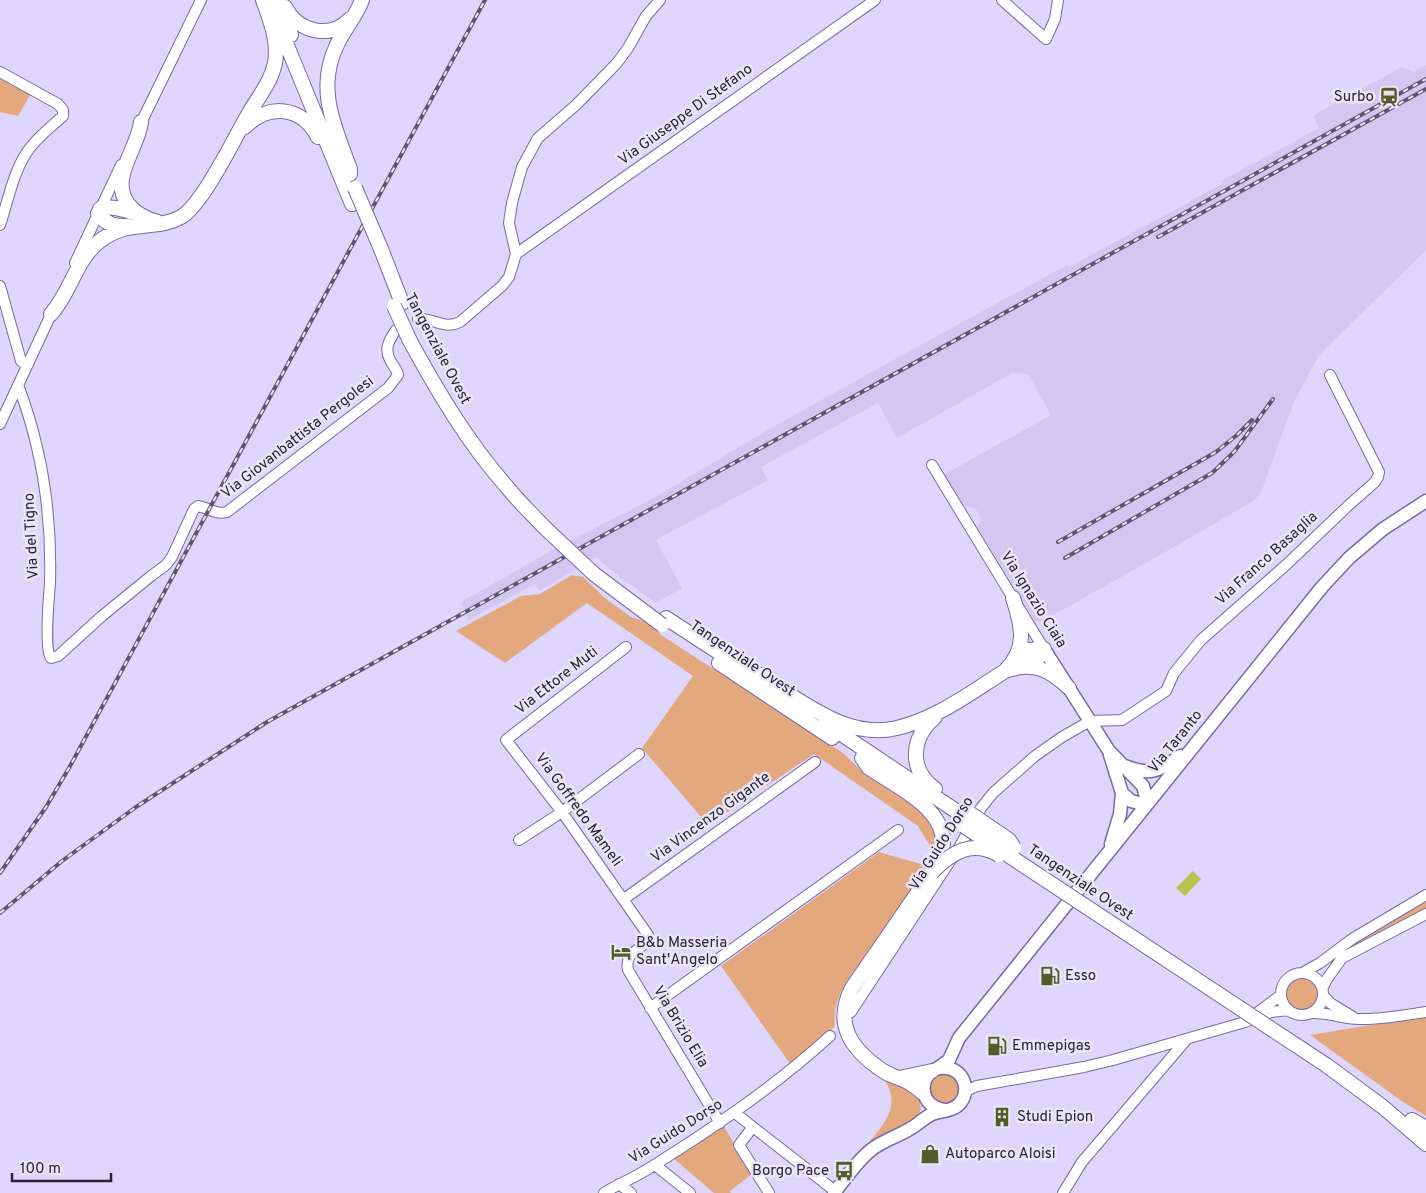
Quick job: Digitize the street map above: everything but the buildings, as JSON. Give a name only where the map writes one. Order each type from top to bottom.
[{"type":"highway","points":[[99,211],[105,208],[117,208],[137,220],[161,223],[180,217],[193,206],[268,83],[275,62],[275,38],[263,0]]},
{"type":"highway","name":"Tangenziale Ovest","points":[[268,0],[436,388],[476,447],[506,486],[547,524],[594,574],[862,758],[968,819],[1064,892],[1328,1060],[1426,1144]]},
{"type":"highway","name":"Tangenziale Ovest","points":[[277,0],[350,174],[352,195]]},
{"type":"highway","points":[[282,0],[293,20],[302,27],[323,32],[339,27],[348,21],[361,3]]},
{"type":"highway","points":[[350,174],[350,168],[328,108],[328,82],[329,70],[336,46],[361,3]]},
{"type":"highway","points":[[236,137],[256,118],[267,113],[277,110],[299,116],[309,123],[315,131],[343,188],[352,195]]},
{"type":"highway","points":[[137,220],[134,211],[125,199],[122,180],[124,170],[140,132],[141,122]]},
{"type":"highway","points":[[51,314],[58,306],[81,264],[94,246],[112,233],[137,220]]},
{"type":"highway","points":[[1013,598],[1021,629],[1019,663]]},
{"type":"highway","name":"Tangenziale Ovest","points":[[664,621],[728,658],[1014,848],[1328,1060],[1412,1120],[1426,1133]]},
{"type":"highway","points":[[728,658],[736,660],[817,712],[852,727],[867,730],[896,729],[923,719],[945,708],[1019,663],[1028,650],[1044,649]]},
{"type":"highway","points":[[1019,663],[1050,672],[1069,688]]},
{"type":"highway","points":[[945,708],[920,732],[916,759],[924,780],[968,819]]},
{"type":"highway","points":[[862,758],[868,768],[924,805],[936,818],[942,835],[943,845],[932,872],[859,977],[844,1006],[845,1029],[850,1038],[872,1062],[883,1071],[910,1083],[924,1095]]},
{"type":"highway","points":[[932,872],[946,858],[957,852],[975,848],[986,849],[1051,887],[1064,892]]},
{"type":"highway","points":[[898,1078],[935,1070]]},
{"type":"highway","points":[[1412,1120],[1426,1128]]},
{"type":"main road","name":"Via Taranto","points":[[908,1130],[922,1113],[924,1106],[924,1082],[935,1070],[949,1060],[959,1038],[1322,587],[1349,558],[1383,529],[1426,501]]},
{"type":"main road","name":"Via Ignazio Ciaia","points":[[1044,649],[1109,751],[1143,786],[1146,804]]},
{"type":"main road","name":"Via Ignazio Ciaia","points":[[1122,764],[1144,771],[1162,769],[1196,744]]},
{"type":"main road","name":"Via Ignazio Ciaia","points":[[1108,854],[1116,828],[1122,793],[1109,751]]},
{"type":"main road","points":[[1122,793],[1131,801],[1146,804]]},
{"type":"main road","name":"Via Taranto","points":[[834,1192],[870,1151],[929,1116],[958,1105],[964,1096],[966,1087],[960,1074],[956,1054],[970,1025]]},
{"type":"main road","points":[[935,1070],[946,1068],[960,1074]]},
{"type":"main road","points":[[924,1095],[931,1106],[939,1110],[945,1110]]},
{"type":"street","points":[[0,424],[141,122],[201,0]]},
{"type":"street","points":[[418,319],[426,318],[446,326],[453,326],[502,286],[509,277],[516,254],[509,223],[510,214],[522,167],[528,154],[538,138],[576,105],[617,63],[646,16],[660,0]]},
{"type":"street","name":"Via Giuseppe Di Stefano","points":[[516,254],[875,0]]},
{"type":"street","points":[[1002,0],[1046,39],[1055,19],[1058,0]]},
{"type":"street","points":[[0,72],[58,104],[63,110],[63,116],[28,151],[21,162],[0,225]]},
{"type":"street","points":[[0,286],[21,361],[27,365]]},
{"type":"street","name":"Via Giovanbattista Pergolesi","points":[[51,658],[58,656],[102,616],[166,565],[172,557],[194,509],[198,506],[220,514],[227,512],[388,388],[398,375],[387,354],[389,340],[396,330]]},
{"type":"street","name":"Via Franco Basaglia","points":[[1090,721],[1122,720],[1166,691],[1174,673],[1201,640],[1286,565],[1375,482],[1378,472],[1330,375]]},
{"type":"street","name":"Via del Tigno","points":[[18,385],[36,441],[47,499],[50,569],[47,642],[48,654],[51,658]]},
{"type":"street","name":"Via Ignazio Ciaia","points":[[932,465],[1044,649]]},
{"type":"street","name":"Via Ettore Muti","points":[[506,740],[626,647]]},
{"type":"street","name":"Via Guido Dorso","points":[[851,1012],[960,846],[981,808],[993,793],[1035,756],[1062,737],[1090,721]]},
{"type":"street","name":"Via Goffredo Mameli","points":[[506,740],[562,812],[624,899]]},
{"type":"street","points":[[519,840],[562,812],[639,754]]},
{"type":"street","name":"Via Vincenzo Gigante","points":[[624,899],[815,762]]},
{"type":"street","points":[[650,1008],[898,830]]},
{"type":"street","points":[[1245,1022],[1280,994],[1285,981],[1296,973],[1304,972],[1320,963],[1352,939],[1426,895]]},
{"type":"street","name":"Via Brizio Elia","points":[[624,899],[648,935],[647,942],[630,954],[627,962],[628,970],[720,1123]]},
{"type":"street","points":[[1312,1013],[1318,1008],[1327,979],[1342,958],[1426,914]]},
{"type":"street","points":[[1304,972],[1315,977],[1330,1003],[1359,1019]]},
{"type":"street","points":[[1280,994],[1284,1006],[1300,1015],[1324,1012],[1346,1018],[1376,1020],[1426,1012]]},
{"type":"street","points":[[964,1096],[972,1088],[994,1082],[1084,1067],[1188,1039],[1271,1012],[1289,1010]]},
{"type":"street","name":"Via Guido Dorso","points":[[604,1193],[655,1165],[720,1123],[799,1064],[830,1036]]},
{"type":"street","points":[[1063,1193],[1082,1162],[1188,1039]]},
{"type":"street","points":[[1148,1050],[1158,1054],[1164,1067]]},
{"type":"street","points":[[960,1074],[978,1081],[994,1082]]},
{"type":"street","points":[[734,1113],[834,1192]]},
{"type":"street","points":[[752,1128],[739,1145],[770,1193]]},
{"type":"street","points":[[655,1165],[690,1193]]},
{"type":"street","points":[[619,1184],[631,1193]]},
{"type":"shaded area","points":[[1426,65],[1426,250],[1319,355],[1293,404],[1262,490],[1258,496],[1253,501],[1176,546],[1043,621],[1035,621],[978,528],[981,518],[975,508],[964,506],[945,474],[1051,415],[1028,374],[1012,373],[897,438],[878,403],[761,467],[768,480],[656,540],[682,588],[656,603],[596,557],[539,591],[535,584],[468,620],[461,602],[556,548],[659,495],[764,432],[897,358],[1067,265],[1069,267],[1222,184],[1221,181],[1319,128],[1313,116],[1323,110],[1402,67],[1414,72]]},
{"type":"shaded area","points":[[0,72],[33,90],[18,116],[0,112]]},
{"type":"shaded area","points":[[572,575],[583,577],[605,598],[631,617],[647,622],[659,631],[661,635],[843,753],[862,771],[922,811],[932,820],[938,842],[935,854],[918,826],[814,754],[708,825],[642,748],[693,676],[587,603],[505,663],[456,631],[521,596],[540,594]]},
{"type":"shaded area","points":[[879,852],[928,866],[844,987],[836,1008],[835,1026],[791,1065],[721,966]]},
{"type":"shaded area","points":[[1193,871],[1201,879],[1185,896],[1176,888]]},
{"type":"shaded area","points":[[1426,902],[1426,908],[1352,948],[1350,947],[1350,943]]},
{"type":"shaded area","points":[[1302,978],[1308,979],[1313,983],[1317,988],[1317,1000],[1313,1005],[1308,1009],[1302,1010],[1296,1009],[1291,1005],[1287,1000],[1286,994],[1287,988],[1291,983],[1296,979]]},
{"type":"shaded area","points":[[1426,1016],[1426,1116],[1403,1102],[1310,1035]]},
{"type":"shaded area","points":[[945,1074],[956,1078],[960,1089],[956,1100],[945,1104],[934,1100],[930,1089],[934,1078]]},
{"type":"shaded area","points":[[884,1079],[917,1093],[920,1112],[917,1117],[904,1127],[864,1148],[883,1124],[891,1107],[889,1089]]},
{"type":"shaded area","points":[[723,1125],[752,1174],[730,1191],[731,1193],[714,1193],[673,1158]]},
{"type":"railway","points":[[0,873],[46,807],[69,768],[485,0]]},
{"type":"railway","points":[[0,913],[62,861],[136,807],[267,722],[1426,79]]},
{"type":"railway","points":[[1158,237],[1426,89]]},
{"type":"railway","points":[[1065,558],[1212,473],[1234,452],[1273,399]]},
{"type":"railway","points":[[1058,542],[1216,452],[1252,420]]},
{"type":"place","name":"Surbo","points":[[1389,97]]},
{"type":"place","name":"B&b Masseria Sant'Angelo","points":[[621,952]]},
{"type":"place","name":"Esso","points":[[1050,976]]},
{"type":"place","name":"Emmepigas","points":[[997,1046]]},
{"type":"place","name":"Studi Epion","points":[[1002,1117]]},
{"type":"place","name":"Autoparco Aloisi","points":[[930,1154]]},
{"type":"place","name":"Borgo Pace","points":[[844,1171]]}]
